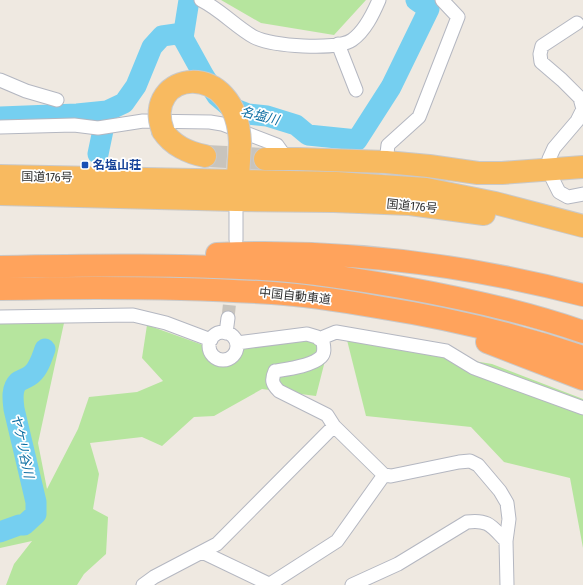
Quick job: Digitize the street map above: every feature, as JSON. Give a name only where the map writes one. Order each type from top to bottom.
[{"type":"highway","points":[[205,156],[179,147],[166,137],[163,131],[159,112],[163,99],[167,93],[182,83],[194,81],[208,84],[214,88],[227,101],[238,122],[240,143],[237,191]]},
{"type":"highway","points":[[265,159],[386,162],[478,173],[502,173],[583,167]]},
{"type":"highway","name":"国道176号","points":[[0,176],[237,191],[334,201],[410,204],[484,215],[583,242]]},
{"type":"highway","name":"国道176号","points":[[0,194],[237,191],[336,183],[426,189],[495,203],[583,226]]},
{"type":"highway","points":[[25,266],[247,253],[357,257],[469,270],[536,282],[583,295]]},
{"type":"highway","name":"中国自動車道","points":[[0,267],[126,265],[206,266],[280,270],[356,279],[426,291],[501,308],[583,332]]},
{"type":"highway","name":"中国自動車道","points":[[0,289],[203,289],[274,293],[350,302],[424,314],[497,331],[583,357]]},
{"type":"highway","points":[[350,302],[422,321],[466,335],[583,379]]},
{"type":"street","points":[[201,0],[210,4],[254,37],[273,42],[304,46],[338,44],[352,41],[365,27],[379,0]]},
{"type":"street","points":[[386,162],[388,145],[419,117],[458,16],[442,0]]},
{"type":"street","points":[[577,23],[542,46],[540,54],[541,62],[580,98],[583,109],[578,120],[554,148],[549,159],[548,170],[559,192],[568,196],[583,194]]},
{"type":"street","points":[[338,44],[356,90]]},
{"type":"street","points":[[0,80],[26,92],[58,100]]},
{"type":"street","points":[[0,128],[74,125],[98,128],[142,121],[210,122],[222,124],[277,145],[287,159]]},
{"type":"street","points":[[236,240],[237,191]]},
{"type":"street","points":[[0,317],[133,315],[166,323],[211,340]]},
{"type":"street","points":[[226,333],[228,318]]},
{"type":"street","points":[[320,339],[336,332],[446,351],[474,368],[583,408]]},
{"type":"street","points":[[219,333],[226,333],[232,336],[237,343],[236,352],[230,359],[221,360],[210,351],[211,340],[219,333]]},
{"type":"street","points":[[237,343],[307,334],[320,339],[323,342],[324,351],[320,358],[310,364],[275,371],[272,378],[272,384],[279,391],[327,415],[334,426],[384,475],[391,476],[459,462],[470,461],[478,465],[500,491],[507,503],[509,519],[506,541],[507,585]]},
{"type":"street","points":[[143,585],[154,577],[217,544],[334,426]]},
{"type":"street","points":[[202,552],[270,585],[337,541],[384,475]]},
{"type":"street","points":[[352,585],[398,564],[467,522],[479,521],[488,524],[506,541]]},
{"type":"green space","points":[[221,0],[366,0],[334,35],[261,23]]},
{"type":"green space","points":[[64,323],[38,443],[47,489],[78,429],[89,397],[137,392],[163,381],[142,358],[147,325],[203,345],[209,361],[224,365],[237,360],[242,347],[312,338],[329,345],[316,396],[262,389],[214,416],[194,417],[162,446],[142,437],[90,443],[99,474],[93,509],[108,517],[106,554],[84,574],[77,585],[6,585],[14,564],[32,541],[0,548],[0,324]]},
{"type":"green space","points":[[347,340],[492,364],[583,399],[583,548],[570,478],[504,462],[471,427],[366,416]]},
{"type":"waterway","points":[[183,38],[189,0]]},
{"type":"waterway","name":"名塩川","points":[[0,117],[77,114],[107,111],[124,103],[136,86],[152,47],[162,36],[176,34],[183,38],[217,96],[230,107],[248,114],[267,116],[296,125],[308,135],[357,140],[391,87],[429,9],[416,0]]},
{"type":"waterway","name":"ヤケリ谷川","points":[[98,154],[107,111]]},
{"type":"waterway","name":"ヤケリ谷川","points":[[0,532],[19,525],[24,525],[36,514],[36,502],[14,409],[13,395],[14,388],[18,382],[37,369],[45,349]]},
{"type":"tunnel","points":[[205,156],[265,159]]},
{"type":"tunnel","points":[[228,318],[234,261]]},
{"type":"place","name":"名塩山荘","points":[[85,165]]}]
